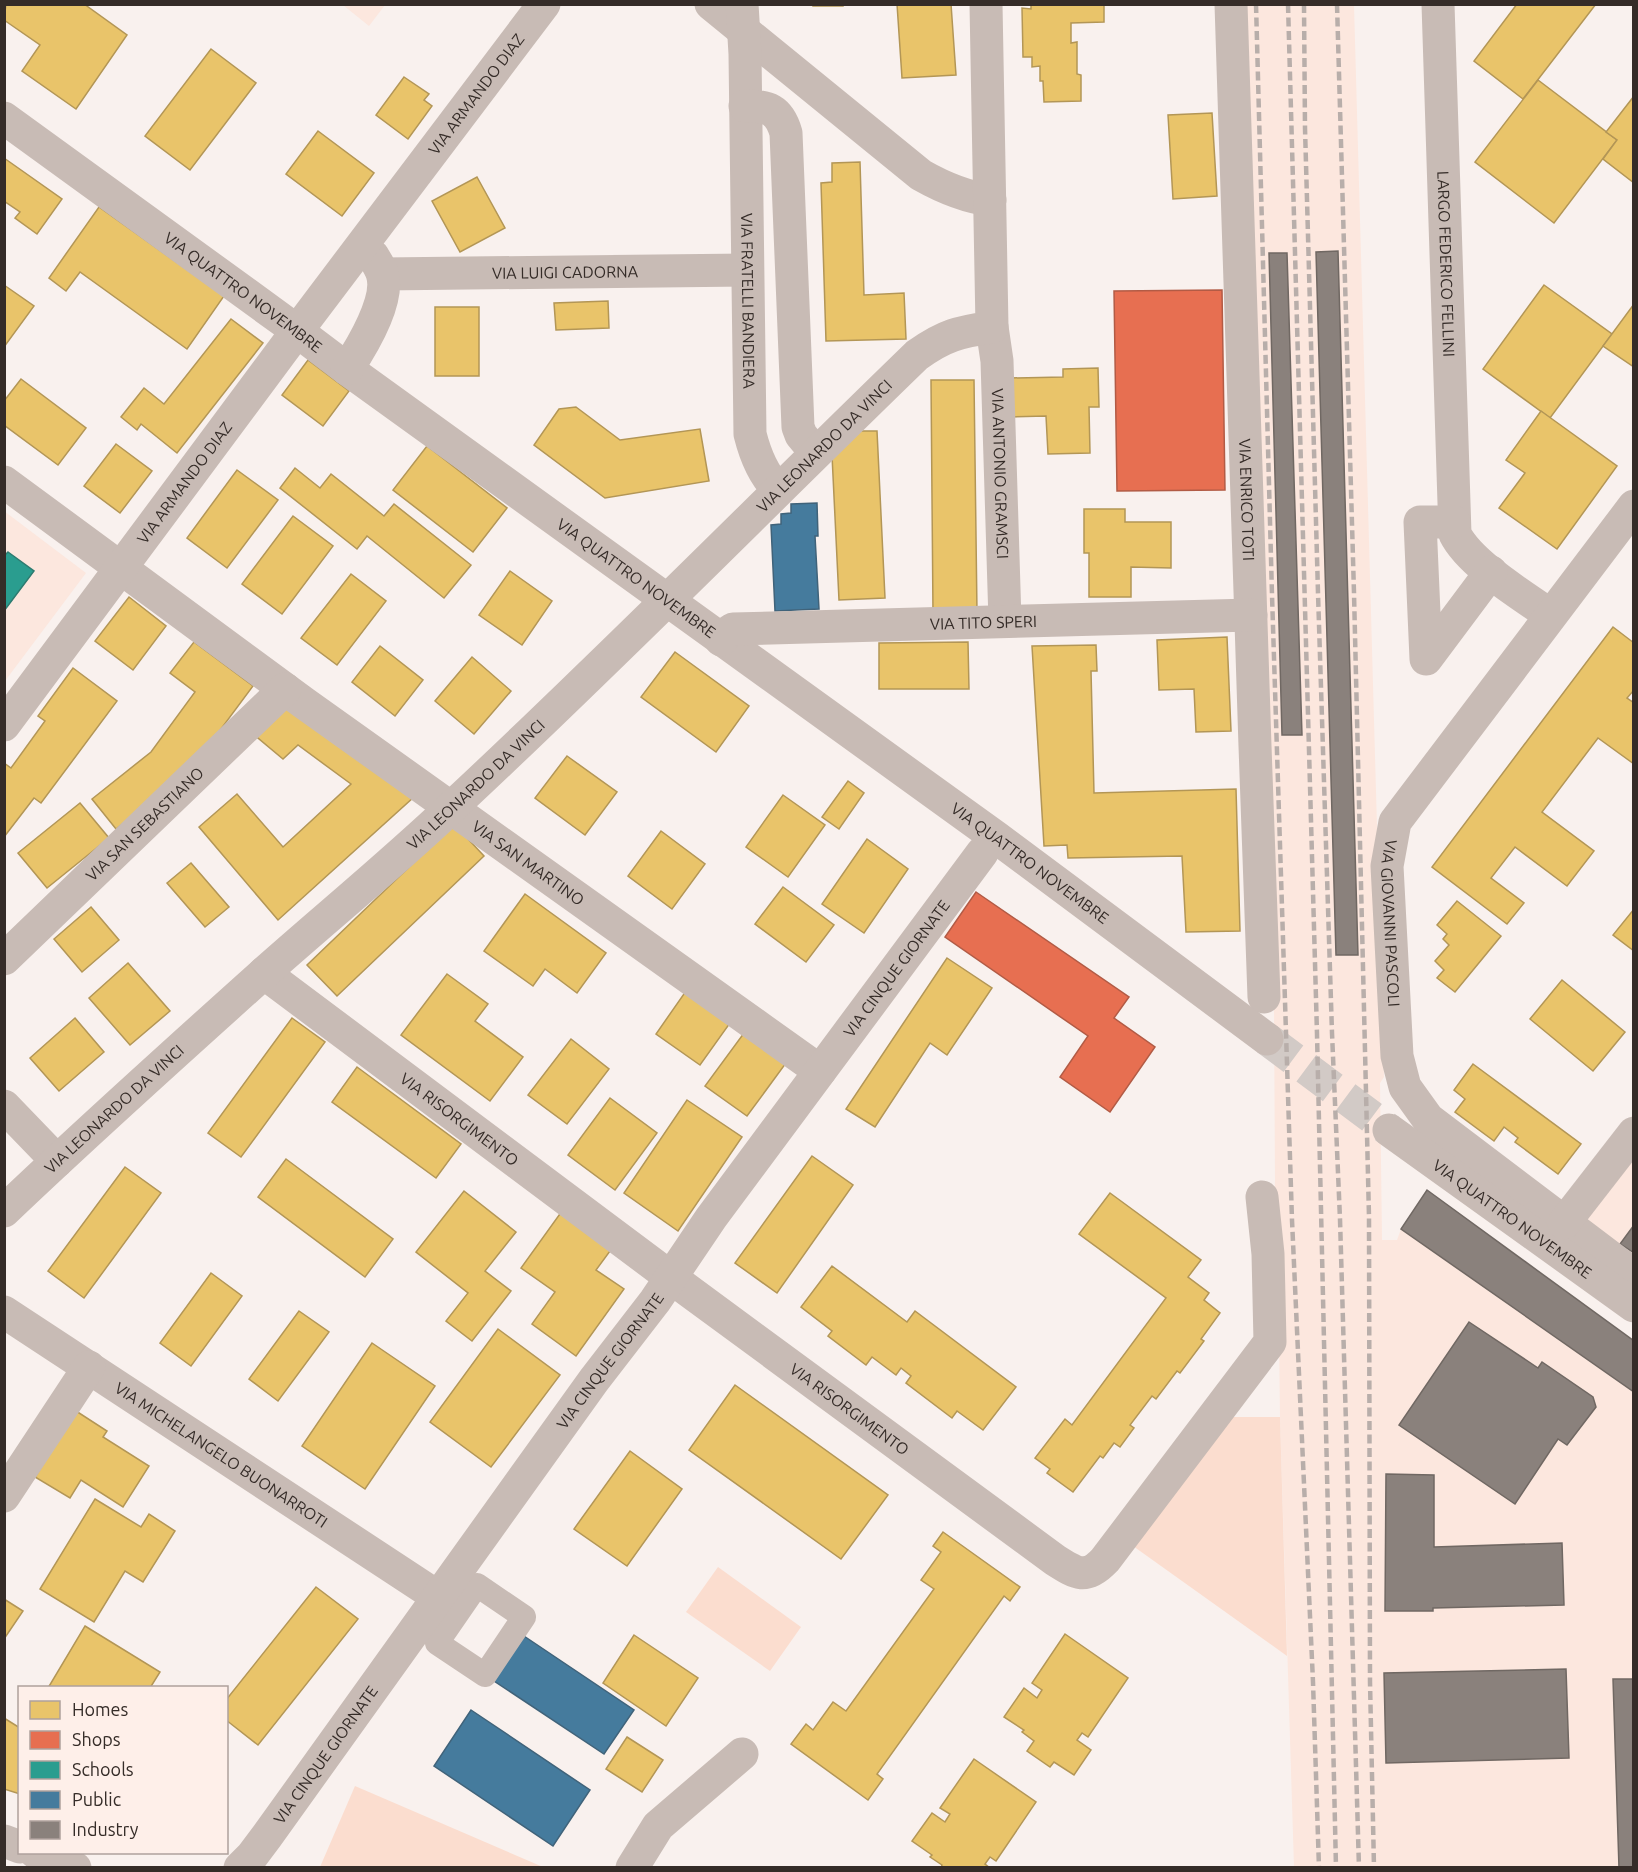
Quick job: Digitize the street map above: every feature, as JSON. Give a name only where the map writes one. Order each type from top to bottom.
[{"type":"street","name":"VIA ARMANDO DIAZ","points":[[4,725],[543,4]]},
{"type":"street","points":[[711,4],[743,18],[921,176],[972,198],[990,200],[986,4]]},
{"type":"street","name":"VIA ENRICO TOTI","points":[[1231,4],[1264,997]]},
{"type":"street","name":"LARGO FEDERICO FELLINI","points":[[1438,4],[1455,534],[1461,544],[1491,572],[1550,615]]},
{"type":"street","name":"VIA FRATELLI BANDIERA","points":[[743,18],[750,434],[762,468],[778,489]]},
{"type":"street","points":[[745,106],[762,106],[769,109],[778,115],[786,133],[798,427],[801,435],[816,453]]},
{"type":"street","name":"VIA QUATTRO NOVEMBRE","points":[[4,118],[1006,845],[1268,1039]]},
{"type":"street","name":"VIA ANTONIO GRAMSCI","points":[[990,200],[992,327],[997,361],[1005,621]]},
{"type":"street","points":[[347,369],[363,344],[375,317],[382,288],[383,274],[364,243]]},
{"type":"street","name":"VIA LUIGI CADORNA","points":[[383,274],[747,270]]},
{"type":"street","name":"VIA LEONARDO DA VINCI","points":[[4,1211],[264,973],[451,809],[918,355],[932,344],[957,332],[992,327]]},
{"type":"street","name":"VIA SAN MARTINO","points":[[4,482],[285,690],[820,1071]]},
{"type":"street","name":"VIA GIOVANNI PASCOLI","points":[[1634,506],[1395,822],[1387,866],[1397,1056],[1405,1087],[1428,1119],[1634,1275]]},
{"type":"street","points":[[1454,522],[1420,522],[1426,659],[1491,572]]},
{"type":"street","name":"VIA TITO SPERI","points":[[721,640],[733,629],[1251,615]]},
{"type":"street","name":"VIA SAN SEBASTIANO","points":[[4,959],[285,690]]},
{"type":"street","name":"VIA CINQUE GIORNATE","points":[[240,1868],[267,1836],[594,1380],[655,1301],[711,1218],[982,853]]},
{"type":"street","name":"VIA RISORGIMENTO","points":[[264,973],[1055,1560],[1071,1571],[1083,1574],[1096,1569],[1106,1560],[1270,1342],[1268,1254],[1262,1197]]},
{"type":"street","points":[[4,1106],[57,1161]]},
{"type":"street","name":"VIA QUATTRO NOVEMBRE","points":[[1389,1130],[1634,1306]]},
{"type":"street","points":[[1564,1223],[1634,1133]]},
{"type":"street","name":"VIA MICHELANGELO BUONARROTI","points":[[4,1312],[438,1597]]},
{"type":"street","points":[[4,1496],[89,1367]]},
{"type":"street","points":[[632,1868],[658,1826],[742,1754]]},
{"type":"street","points":[[40,1854],[75,1868]]},
{"type":"shaded area","points":[[343,5],[385,5],[369,26]]},
{"type":"shaded area","points":[[1240,5],[1354,5],[1384,1077],[1380,1083],[1382,1240],[1397,1240],[1401,1229],[1427,1190],[1633,1341],[1633,1867],[1294,1867],[1280,1417],[1278,1254],[1274,1199],[1274,1007]]},
{"type":"shaded area","points":[[4,511],[86,573],[5,681],[4,681]]},
{"type":"shaded area","points":[[1633,1146],[1633,1286],[1563,1234]]},
{"type":"shaded area","points":[[1231,1417],[1280,1417],[1287,1656],[1133,1546]]},
{"type":"shaded area","points":[[718,1567],[801,1627],[770,1671],[686,1612]]},
{"type":"shaded area","points":[[355,1786],[543,1867],[320,1867]]},
{"type":"building: Homes","points":[[6,4],[84,4],[127,35],[76,109],[22,71],[40,45],[4,20]]},
{"type":"building: Homes","points":[[813,4],[843,4],[843,6],[813,6]]},
{"type":"building: Homes","points":[[897,4],[951,4],[956,75],[902,78]]},
{"type":"building: Homes","points":[[1031,4],[1104,4],[1104,22],[1071,23],[1071,43],[1077,42],[1077,74],[1081,75],[1081,101],[1044,102],[1040,66],[1032,67],[1032,57],[1023,57],[1022,8],[1031,9]]},
{"type":"building: Homes","points":[[1517,4],[1596,4],[1523,99],[1474,61]]},
{"type":"building: Homes","points":[[211,49],[256,83],[190,170],[145,136]]},
{"type":"building: Homes","points":[[404,77],[429,94],[424,100],[432,106],[408,139],[376,115]]},
{"type":"building: Homes","points":[[1538,80],[1617,140],[1554,223],[1475,162]]},
{"type":"building: Homes","points":[[1634,96],[1634,183],[1603,159],[1617,140],[1606,132]]},
{"type":"building: Homes","points":[[1212,113],[1217,196],[1173,199],[1168,115]]},
{"type":"building: Homes","points":[[318,131],[374,173],[342,216],[286,174]]},
{"type":"building: Homes","points":[[4,158],[62,199],[37,234],[15,218],[20,212],[4,201]]},
{"type":"building: Homes","points":[[860,162],[864,295],[904,293],[906,339],[826,341],[821,183],[832,182],[832,163]]},
{"type":"building: Homes","points":[[477,177],[505,228],[460,252],[432,201]]},
{"type":"building: Homes","points":[[99,207],[224,296],[187,349],[80,272],[66,291],[49,278]]},
{"type":"building: Homes","points":[[4,285],[34,306],[4,347]]},
{"type":"building: Homes","points":[[1544,285],[1612,334],[1550,418],[1483,369]]},
{"type":"building: Homes","points":[[608,301],[609,328],[556,330],[554,303]]},
{"type":"building: Homes","points":[[1634,304],[1634,367],[1603,346]]},
{"type":"building: Homes","points":[[435,307],[479,307],[479,376],[435,376]]},
{"type":"building: Homes","points":[[231,319],[263,343],[177,453],[141,424],[137,430],[121,417],[144,388],[164,404]]},
{"type":"building: Homes","points":[[308,360],[349,391],[323,426],[282,395]]},
{"type":"building: Homes","points":[[1098,368],[1099,407],[1089,407],[1090,453],[1048,454],[1046,416],[1011,417],[1010,378],[1063,377],[1063,369]]},
{"type":"building: Homes","points":[[21,379],[86,428],[58,465],[4,425],[4,401]]},
{"type":"building: Homes","points":[[931,380],[974,380],[977,613],[933,614]]},
{"type":"building: Homes","points":[[576,407],[620,440],[700,429],[709,481],[605,498],[534,445],[559,409]]},
{"type":"building: Homes","points":[[1541,411],[1617,466],[1557,549],[1499,508],[1525,473],[1506,460]]},
{"type":"building: Homes","points":[[857,431],[877,431],[885,598],[839,600],[832,455]]},
{"type":"building: Homes","points":[[116,444],[152,471],[120,513],[84,486]]},
{"type":"building: Homes","points":[[427,446],[507,508],[473,552],[393,490]]},
{"type":"building: Homes","points":[[295,468],[320,488],[331,474],[384,516],[394,504],[471,565],[444,598],[367,536],[357,549],[280,488]]},
{"type":"building: Homes","points":[[237,470],[278,500],[227,568],[187,538]]},
{"type":"building: Homes","points":[[1084,509],[1125,509],[1125,522],[1171,522],[1171,568],[1131,567],[1131,597],[1089,597],[1089,553],[1084,553]]},
{"type":"building: Homes","points":[[293,516],[333,546],[282,614],[242,584]]},
{"type":"building: Homes","points":[[510,571],[552,601],[522,645],[479,615]]},
{"type":"building: Homes","points":[[351,574],[386,601],[337,665],[301,638]]},
{"type":"building: Homes","points":[[129,597],[166,626],[133,670],[95,641]]},
{"type":"building: Homes","points":[[1613,627],[1634,643],[1634,690],[1627,698],[1634,703],[1634,764],[1598,738],[1542,812],[1594,851],[1567,886],[1515,847],[1491,878],[1524,903],[1507,924],[1432,867]]},
{"type":"building: Homes","points":[[1227,637],[1231,731],[1196,732],[1194,689],[1159,690],[1157,640]]},
{"type":"building: Homes","points":[[194,642],[253,686],[189,772],[116,829],[92,799],[151,752],[195,692],[170,673]]},
{"type":"building: Homes","points":[[968,642],[969,689],[879,689],[879,643]]},
{"type":"building: Homes","points":[[1096,645],[1097,671],[1091,671],[1094,793],[1236,789],[1240,931],[1186,932],[1182,856],[1068,858],[1067,845],[1044,846],[1032,646]]},
{"type":"building: Homes","points":[[380,646],[423,680],[395,716],[352,682]]},
{"type":"building: Homes","points":[[675,652],[749,706],[716,752],[641,697]]},
{"type":"building: Homes","points":[[472,657],[511,691],[474,734],[435,701]]},
{"type":"building: Homes","points":[[73,668],[117,701],[41,803],[34,798],[4,837],[4,763],[11,768],[45,721],[38,716]]},
{"type":"building: Homes","points":[[284,699],[415,796],[278,920],[199,827],[237,794],[283,847],[351,784],[298,745],[283,759],[252,733]]},
{"type":"building: Homes","points":[[567,756],[617,792],[585,835],[535,798]]},
{"type":"building: Homes","points":[[848,781],[864,793],[839,829],[822,817]]},
{"type":"building: Homes","points":[[783,795],[825,825],[788,877],[746,847]]},
{"type":"building: Homes","points":[[80,803],[109,838],[47,888],[18,853]]},
{"type":"building: Homes","points":[[454,824],[484,856],[337,996],[307,965]]},
{"type":"building: Homes","points":[[661,831],[705,864],[672,909],[628,876]]},
{"type":"building: Homes","points":[[867,839],[908,869],[864,933],[822,904]]},
{"type":"building: Homes","points":[[191,863],[229,907],[205,927],[167,883]]},
{"type":"building: Homes","points":[[783,887],[834,925],[806,962],[755,924]]},
{"type":"building: Homes","points":[[525,894],[606,953],[577,993],[545,969],[533,986],[484,951]]},
{"type":"building: Homes","points":[[1457,901],[1501,936],[1455,992],[1437,978],[1444,970],[1435,961],[1449,945],[1443,939],[1447,934],[1437,925]]},
{"type":"building: Homes","points":[[91,907],[119,940],[82,972],[54,939]]},
{"type":"building: Homes","points":[[1634,909],[1634,951],[1613,935]]},
{"type":"building: Homes","points":[[947,958],[992,988],[947,1055],[930,1043],[875,1127],[846,1109]]},
{"type":"building: Homes","points":[[128,963],[170,1011],[130,1045],[89,998]]},
{"type":"building: Homes","points":[[447,974],[488,1004],[475,1021],[523,1057],[490,1101],[401,1035]]},
{"type":"building: Homes","points":[[1562,980],[1625,1032],[1593,1071],[1530,1019]]},
{"type":"building: Homes","points":[[686,991],[730,1023],[700,1065],[656,1034]]},
{"type":"building: Homes","points":[[75,1018],[104,1052],[59,1091],[30,1058]]},
{"type":"building: Homes","points":[[292,1018],[325,1042],[241,1157],[208,1133]]},
{"type":"building: Homes","points":[[744,1033],[786,1063],[747,1116],[705,1086]]},
{"type":"building: Homes","points":[[571,1039],[609,1069],[567,1124],[528,1095]]},
{"type":"building: Homes","points":[[1473,1064],[1581,1144],[1558,1174],[1515,1142],[1518,1138],[1504,1127],[1494,1141],[1455,1112],[1465,1099],[1454,1090]]},
{"type":"building: Homes","points":[[357,1067],[461,1144],[436,1178],[332,1102]]},
{"type":"building: Homes","points":[[610,1098],[657,1133],[615,1190],[568,1155]]},
{"type":"building: Homes","points":[[687,1100],[742,1137],[678,1231],[624,1193]]},
{"type":"building: Homes","points":[[812,1156],[853,1185],[777,1293],[735,1263]]},
{"type":"building: Homes","points":[[286,1159],[393,1239],[365,1277],[258,1197]]},
{"type":"building: Homes","points":[[125,1167],[161,1193],[84,1298],[48,1271]]},
{"type":"building: Homes","points":[[464,1191],[516,1232],[485,1271],[511,1291],[472,1341],[446,1321],[468,1293],[416,1252]]},
{"type":"building: Homes","points":[[1110,1193],[1201,1260],[1188,1277],[1209,1293],[1204,1300],[1220,1313],[1201,1339],[1204,1341],[1180,1373],[1177,1371],[1156,1399],[1152,1396],[1130,1425],[1134,1428],[1120,1447],[1114,1443],[1103,1458],[1100,1456],[1073,1492],[1047,1473],[1050,1469],[1035,1458],[1065,1419],[1072,1425],[1166,1298],[1079,1234]]},
{"type":"building: Homes","points":[[562,1211],[613,1247],[596,1270],[624,1289],[576,1356],[532,1324],[555,1292],[521,1268]]},
{"type":"building: Homes","points":[[832,1266],[907,1322],[915,1311],[1016,1387],[983,1430],[957,1411],[952,1418],[906,1383],[911,1376],[901,1368],[896,1375],[872,1357],[866,1365],[828,1336],[832,1331],[801,1307]]},
{"type":"building: Homes","points":[[211,1273],[242,1296],[191,1366],[160,1343]]},
{"type":"building: Homes","points":[[299,1311],[329,1332],[278,1401],[249,1379]]},
{"type":"building: Homes","points":[[498,1329],[560,1375],[491,1467],[430,1422]]},
{"type":"building: Homes","points":[[372,1343],[435,1386],[365,1489],[302,1446]]},
{"type":"building: Homes","points":[[735,1385],[888,1495],[841,1559],[689,1450]]},
{"type":"building: Homes","points":[[76,1411],[107,1431],[103,1437],[149,1466],[123,1507],[81,1480],[70,1498],[35,1477]]},
{"type":"building: Homes","points":[[630,1451],[682,1489],[627,1566],[574,1529]]},
{"type":"building: Homes","points":[[95,1499],[141,1527],[149,1514],[175,1531],[143,1582],[125,1571],[94,1622],[40,1589]]},
{"type":"building: Homes","points":[[943,1532],[1020,1587],[1010,1601],[1004,1596],[877,1774],[883,1779],[868,1800],[791,1744],[806,1724],[813,1730],[833,1702],[846,1711],[934,1589],[921,1580],[941,1552],[933,1546]]},
{"type":"building: Homes","points":[[316,1587],[358,1619],[258,1745],[228,1722],[228,1697]]},
{"type":"building: Homes","points":[[4,1599],[23,1611],[4,1639]]},
{"type":"building: Homes","points":[[85,1626],[160,1672],[151,1686],[49,1686]]},
{"type":"building: Homes","points":[[1065,1634],[1128,1678],[1088,1737],[1082,1733],[1077,1740],[1091,1750],[1074,1775],[1054,1762],[1050,1767],[1027,1751],[1034,1741],[1022,1732],[1024,1730],[1004,1717],[1024,1688],[1037,1698],[1042,1690],[1032,1683]]},
{"type":"building: Homes","points":[[634,1635],[698,1678],[666,1726],[603,1683]]},
{"type":"building: Homes","points":[[4,1718],[18,1727],[18,1793],[4,1789]]},
{"type":"building: Homes","points":[[627,1737],[663,1760],[642,1792],[606,1769]]},
{"type":"building: Homes","points":[[974,1759],[1036,1802],[996,1861],[990,1857],[985,1864],[990,1868],[941,1868],[942,1865],[930,1857],[932,1855],[912,1841],[932,1813],[945,1822],[950,1814],[940,1808]]},
{"type":"building: Shops","points":[[1222,290],[1225,490],[1117,491],[1114,291]]},
{"type":"building: Shops","points":[[976,892],[1129,997],[1114,1018],[1155,1047],[1110,1112],[1060,1077],[1088,1036],[945,937]]},
{"type":"building: Schools","points":[[8,552],[34,571],[4,611],[4,556]]},
{"type":"building: Public","points":[[817,503],[818,536],[815,536],[819,609],[775,611],[771,525],[781,524],[781,514],[791,513],[791,504]]},
{"type":"building: Public","points":[[515,1630],[634,1710],[604,1754],[485,1675]]},
{"type":"building: Public","points":[[471,1710],[590,1790],[553,1846],[434,1766]]},
{"type":"building: Industry","points":[[1338,251],[1358,955],[1336,955],[1316,252]]},
{"type":"building: Industry","points":[[1269,253],[1287,253],[1302,735],[1282,735]]},
{"type":"building: Industry","points":[[1427,1190],[1634,1341],[1634,1392],[1401,1229]]},
{"type":"building: Industry","points":[[1634,1225],[1634,1253],[1620,1244]]},
{"type":"building: Industry","points":[[1469,1322],[1538,1368],[1542,1362],[1593,1397],[1596,1407],[1567,1445],[1558,1439],[1515,1504],[1399,1425]]},
{"type":"building: Industry","points":[[1386,1474],[1434,1475],[1434,1547],[1562,1543],[1564,1605],[1385,1611]]},
{"type":"building: Industry","points":[[1566,1669],[1569,1758],[1386,1763],[1384,1673]]},
{"type":"building: Industry","points":[[1613,1679],[1634,1679],[1634,1868],[1619,1868]]},
{"type":"tunnel","points":[[1267,1039],[1389,1130]]},
{"type":"railway","points":[[1256,4],[1292,1220],[1319,1868]]},
{"type":"railway","points":[[1288,4],[1317,1034],[1336,1868]]},
{"type":"railway","points":[[1304,4],[1305,128],[1318,593],[1340,1219],[1359,1868]]},
{"type":"railway","points":[[1337,4],[1369,1217],[1370,1682],[1374,1868]]}]
